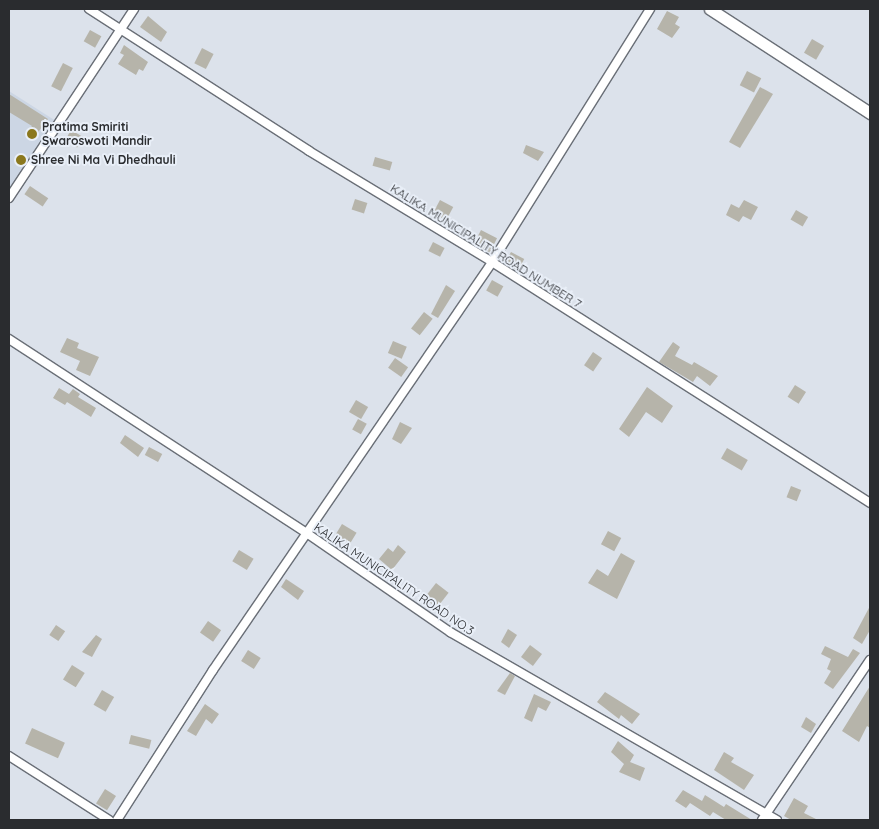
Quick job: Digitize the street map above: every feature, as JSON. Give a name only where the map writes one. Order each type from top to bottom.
[{"type":"street","name":"KALIKA MUNICIPALITY ROAD NUMBER 7","points":[[89,9],[309,151],[492,262],[870,503]]},
{"type":"street","points":[[9,198],[134,9]]},
{"type":"street","points":[[117,820],[213,670],[308,534],[492,262],[650,9]]},
{"type":"street","points":[[710,9],[870,113]]},
{"type":"street","name":"KALIKA MUNICIPALITY ROAD NO.3","points":[[9,339],[308,534],[450,632],[764,817],[778,820]]},
{"type":"street","points":[[764,817],[870,660]]},
{"type":"street","points":[[9,756],[109,820]]},
{"type":"shaded area","name":"Shree Ni Ma Vi Dhedhauli","points":[[9,91],[59,123],[9,198]]},
{"type":"building","points":[[667,11],[679,17],[675,24],[680,27],[672,38],[657,29]]},
{"type":"building","points":[[148,16],[167,32],[161,42],[140,27]]},
{"type":"building","points":[[90,30],[101,36],[95,48],[84,41]]},
{"type":"building","points":[[812,39],[824,46],[816,60],[804,53]]},
{"type":"building","points":[[124,45],[148,62],[143,71],[139,69],[136,75],[118,64],[124,55],[120,53]]},
{"type":"building","points":[[202,48],[214,54],[206,69],[194,63]]},
{"type":"building","points":[[63,63],[73,68],[61,91],[51,86]]},
{"type":"building","points":[[747,71],[761,78],[754,93],[740,85]]},
{"type":"building","points":[[760,87],[773,94],[740,148],[729,142]]},
{"type":"building","points":[[9,94],[48,119],[33,139],[26,135],[32,126],[9,112]]},
{"type":"building","points":[[71,130],[83,137],[77,147],[65,140]]},
{"type":"building","points":[[526,145],[544,152],[538,161],[523,153]]},
{"type":"building","points":[[375,157],[392,162],[390,171],[373,166]]},
{"type":"building","points":[[30,186],[48,198],[43,207],[24,194]]},
{"type":"building","points":[[355,199],[367,203],[364,213],[352,209]]},
{"type":"building","points":[[440,200],[453,207],[446,220],[433,213]]},
{"type":"building","points":[[744,200],[758,207],[751,220],[743,216],[739,222],[726,215],[731,204],[739,208]]},
{"type":"building","points":[[796,210],[808,217],[803,227],[790,220]]},
{"type":"building","points":[[481,230],[497,238],[490,252],[474,244]]},
{"type":"building","points":[[433,242],[445,248],[440,257],[428,251]]},
{"type":"building","points":[[511,252],[524,259],[518,271],[505,263]]},
{"type":"building","points":[[492,280],[503,286],[498,297],[486,290]]},
{"type":"building","points":[[446,285],[455,291],[438,318],[431,314]]},
{"type":"building","points":[[424,312],[433,319],[420,335],[411,329]]},
{"type":"building","points":[[67,338],[79,343],[77,348],[99,357],[90,376],[76,370],[80,361],[60,352]]},
{"type":"building","points":[[393,341],[407,347],[402,359],[388,353]]},
{"type":"building","points":[[673,342],[680,347],[675,356],[692,365],[694,362],[718,376],[710,386],[697,376],[693,382],[659,362]]},
{"type":"building","points":[[593,352],[602,358],[593,371],[584,365]]},
{"type":"building","points":[[395,358],[408,367],[401,377],[388,368]]},
{"type":"building","points":[[795,385],[806,392],[799,404],[788,397]]},
{"type":"building","points":[[647,387],[673,406],[662,423],[646,412],[629,437],[619,429]]},
{"type":"building","points":[[59,388],[69,394],[73,389],[80,394],[78,397],[96,408],[91,417],[67,402],[65,405],[53,398]]},
{"type":"building","points":[[356,400],[368,407],[361,419],[349,412]]},
{"type":"building","points":[[358,419],[367,424],[361,434],[352,429]]},
{"type":"building","points":[[400,422],[412,428],[401,444],[392,439]]},
{"type":"building","points":[[125,435],[144,448],[138,457],[120,443]]},
{"type":"building","points":[[149,447],[162,454],[158,462],[145,455]]},
{"type":"building","points":[[727,448],[748,460],[742,470],[721,458]]},
{"type":"building","points":[[791,486],[801,490],[797,501],[787,497]]},
{"type":"building","points":[[342,524],[357,533],[349,546],[334,537]]},
{"type":"building","points":[[608,531],[621,538],[614,551],[601,544]]},
{"type":"building","points":[[398,545],[406,552],[392,570],[379,559],[388,548],[393,552]]},
{"type":"building","points":[[239,550],[254,559],[247,570],[232,561]]},
{"type":"building","points":[[621,553],[635,561],[617,599],[588,583],[597,569],[608,576]]},
{"type":"building","points":[[286,579],[304,591],[298,600],[281,587]]},
{"type":"building","points":[[436,583],[449,593],[437,608],[424,598]]},
{"type":"building","points":[[870,606],[870,630],[862,644],[853,638]]},
{"type":"building","points":[[208,621],[221,630],[213,642],[200,632]]},
{"type":"building","points":[[56,625],[65,631],[58,641],[49,635]]},
{"type":"building","points":[[508,629],[517,635],[509,648],[501,642]]},
{"type":"building","points":[[96,635],[102,639],[92,657],[82,652]]},
{"type":"building","points":[[530,645],[542,654],[533,666],[521,657]]},
{"type":"building","points":[[825,646],[848,657],[853,649],[860,653],[833,689],[824,683],[831,671],[827,669],[831,659],[821,654]]},
{"type":"building","points":[[248,650],[261,658],[254,669],[241,661]]},
{"type":"building","points":[[72,665],[85,673],[76,687],[63,679]]},
{"type":"building","points":[[510,673],[515,676],[505,695],[497,691]]},
{"type":"building","points":[[870,686],[870,728],[867,726],[859,742],[842,731]]},
{"type":"building","points":[[102,690],[114,697],[106,712],[94,705]]},
{"type":"building","points":[[605,692],[640,714],[632,724],[621,715],[619,719],[597,702]]},
{"type":"building","points":[[534,694],[551,702],[546,711],[538,707],[532,722],[524,718]]},
{"type":"building","points":[[205,704],[219,714],[212,724],[206,719],[196,736],[187,731]]},
{"type":"building","points":[[806,717],[816,724],[811,733],[801,727]]},
{"type":"building","points":[[32,728],[65,743],[58,758],[25,744]]},
{"type":"building","points":[[131,735],[151,740],[149,749],[129,744]]},
{"type":"building","points":[[618,741],[634,755],[630,762],[645,768],[640,781],[619,772],[624,764],[611,752]]},
{"type":"building","points":[[724,752],[734,758],[731,762],[754,775],[744,790],[714,770]]},
{"type":"building","points":[[105,789],[116,796],[107,810],[96,803]]},
{"type":"building","points":[[683,790],[702,801],[705,795],[724,807],[726,804],[752,820],[726,820],[713,812],[710,816],[690,803],[686,808],[675,801]]},
{"type":"building","points":[[794,798],[808,806],[804,813],[818,820],[791,820],[784,816]]},
{"type":"place","name":"Pratima Smiriti Swaroswoti Mandir","points":[[32,134]]},
{"type":"place","name":"Shree Ni Ma Vi Dhedhauli","points":[[21,160]]}]
